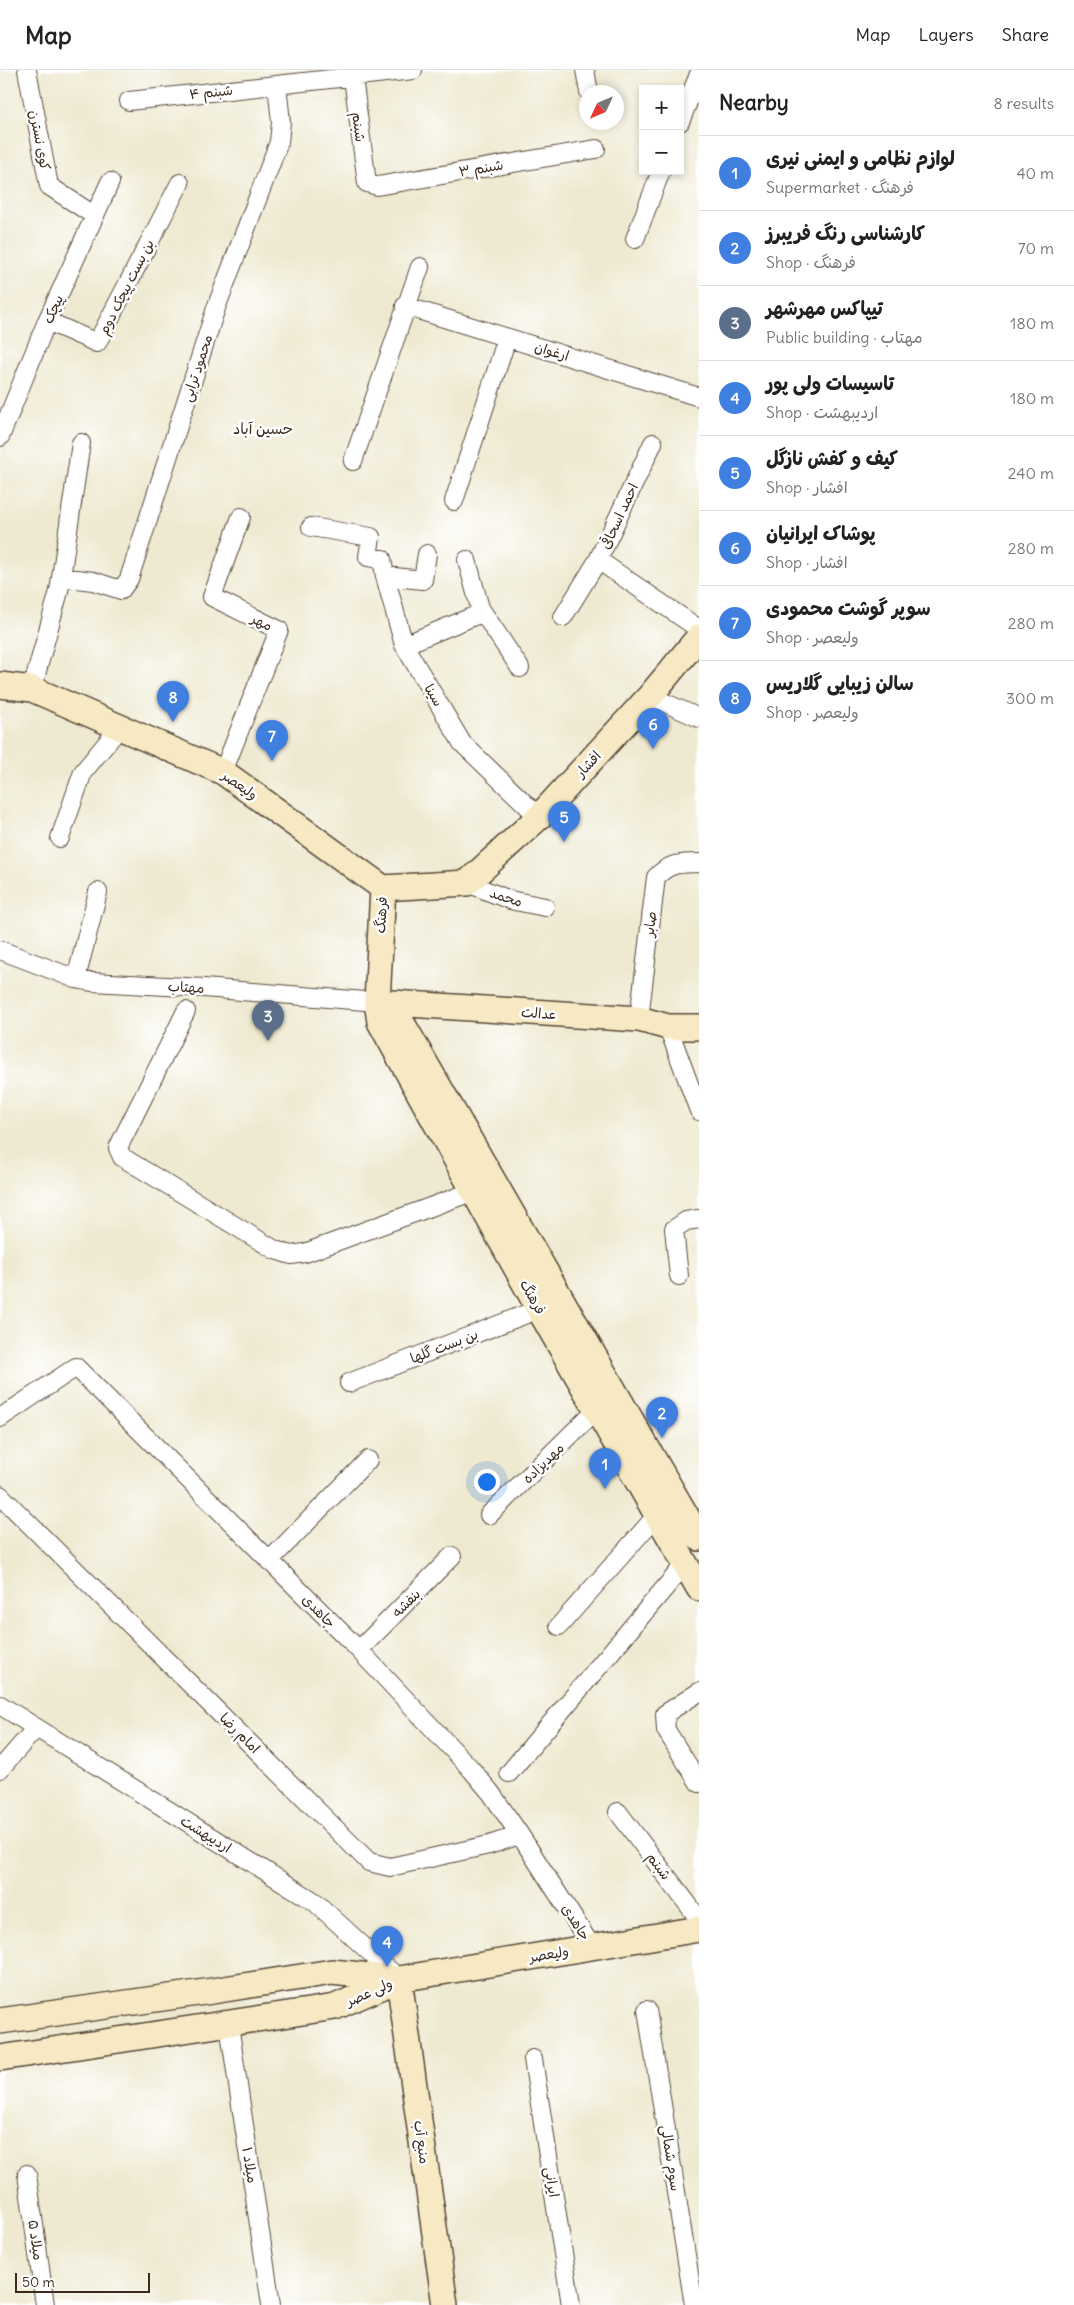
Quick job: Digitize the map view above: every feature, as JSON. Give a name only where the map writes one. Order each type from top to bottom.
[{"type":"street","name":"کوی نسترن","points":[[27,70],[49,186],[95,216]]},
{"type":"street","name":"شبنم ۴","points":[[129,101],[276,85],[352,73],[413,70]]},
{"type":"street","points":[[585,70],[588,85]]},
{"type":"street","name":"شبنم","points":[[352,73],[367,183]]},
{"type":"street","points":[[684,112],[699,74]]},
{"type":"street","name":"محمود ترابی","points":[[61,577],[93,581],[121,590],[129,579],[216,308],[279,142],[281,122],[276,85]]},
{"type":"street","name":"شبنم ۳","points":[[367,183],[376,186],[596,149]]},
{"type":"street","points":[[635,239],[659,175]]},
{"type":"street","name":"پیچک","points":[[0,437],[47,321],[110,182]]},
{"type":"street","name":"بن بست پیچک دوم","points":[[47,321],[97,342],[180,183]]},
{"type":"street","points":[[353,461],[420,267]]},
{"type":"street","name":"ارغوان","points":[[405,306],[699,396]]},
{"type":"street","points":[[454,501],[508,338]]},
{"type":"street","points":[[32,689],[61,577],[81,443]]},
{"type":"street","name":"احمد اسحاقی","points":[[653,443],[598,560],[699,629]]},
{"type":"street","name":"مهر","points":[[223,772],[279,630],[212,597],[241,517]]},
{"type":"street","name":"سینا","points":[[311,527],[371,538],[368,557],[382,559],[404,645],[462,743],[539,817]]},
{"type":"street","points":[[385,576],[423,580],[427,554]]},
{"type":"street","points":[[467,560],[480,608],[520,668]]},
{"type":"street","points":[[563,617],[598,560]]},
{"type":"street","points":[[404,645],[474,617],[479,614],[480,608]]},
{"type":"street","name":"افشار","points":[[467,883],[539,817],[650,696],[699,637]]},
{"type":"street","name":"ولیعصر","points":[[0,685],[32,689],[223,772],[383,888]]},
{"type":"street","points":[[650,696],[699,718]]},
{"type":"street","points":[[60,838],[83,772],[120,727]]},
{"type":"street","name":"صابر","points":[[640,1019],[656,877],[664,868],[673,864],[699,863]]},
{"type":"street","points":[[383,888],[467,883]]},
{"type":"street","name":"محمد","points":[[467,883],[510,900],[545,907]]},
{"type":"street","name":"فرهنگ","points":[[383,888],[377,1002],[380,1022],[539,1309],[699,1588]]},
{"type":"street","points":[[76,979],[98,892]]},
{"type":"street","name":"مهتاب","points":[[0,950],[76,979],[92,982],[204,988],[377,1002]]},
{"type":"street","name":"فرهنگ","points":[[377,1002],[398,1016],[699,1538]]},
{"type":"street","name":"عدالت","points":[[377,1002],[640,1019],[668,1026],[699,1027]]},
{"type":"street","points":[[186,1011],[118,1148],[122,1157],[275,1250],[291,1255],[305,1253],[474,1191]]},
{"type":"street","points":[[668,1026],[699,1111]]},
{"type":"street","points":[[679,1276],[674,1229],[679,1224],[699,1219]]},
{"type":"street","name":"بن بست گلها","points":[[349,1383],[539,1309]]},
{"type":"street","name":"جاهدی","points":[[2,1413],[76,1367],[359,1650],[471,1769],[491,1793],[592,1947]]},
{"type":"street","name":"مهدیزاده","points":[[489,1515],[596,1410]]},
{"type":"street","points":[[270,1561],[368,1460]]},
{"type":"street","name":"امام رضا","points":[[0,1495],[369,1862],[390,1867],[489,1845],[520,1836]]},
{"type":"street","points":[[559,1626],[657,1515]]},
{"type":"street","name":"بنفشه","points":[[359,1650],[452,1556]]},
{"type":"street","points":[[509,1773],[685,1564]]},
{"type":"street","points":[[699,1692],[665,1714],[665,1724],[666,1730],[699,1783]]},
{"type":"street","name":"اردیبهشت","points":[[0,1705],[315,1902],[399,1979]]},
{"type":"street","points":[[0,1769],[36,1728]]},
{"type":"street","name":"شبنم","points":[[618,1812],[699,1920]]},
{"type":"street","name":"ولیعصر","points":[[399,1979],[699,1929]]},
{"type":"street","name":"ولی عصر","points":[[0,2022],[212,1992],[332,1972],[399,1979]]},
{"type":"street","name":"ولی عصر","points":[[0,2058],[229,2025],[335,2007],[399,1979]]},
{"type":"street","name":"منبع آب","points":[[399,1979],[446,2305]]},
{"type":"street","name":"سوم شمالی","points":[[647,2010],[694,2305]]},
{"type":"street","name":"میلاد ۱","points":[[229,2025],[271,2305]]},
{"type":"street","name":"ایرانی","points":[[533,2059],[571,2305]]},
{"type":"street","name":"میلاد ۵","points":[[27,2174],[44,2305]]},
{"type":"place","name":"سالن زیبایی گلاریس","points":[[173,722]]},
{"type":"place","name":"پوشاک ایرانیان","points":[[653,749]]},
{"type":"place","name":"سوپر گوشت محمودی","points":[[272,761]]},
{"type":"place","name":"کیف و کفش نازگل","points":[[564,842]]},
{"type":"place","name":"تیپاکس مهرشهر","points":[[268,1041]]},
{"type":"place","name":"کارشناسی رنگ فریبرز","points":[[662,1438]]},
{"type":"place","name":"لوازم نظامی و ایمنی نیری","points":[[605,1489]]},
{"type":"place","name":"تاسیسات ولی پور","points":[[387,1967]]},
{"type":"district","name":"حسین آباد","points":[[263,429]]}]
